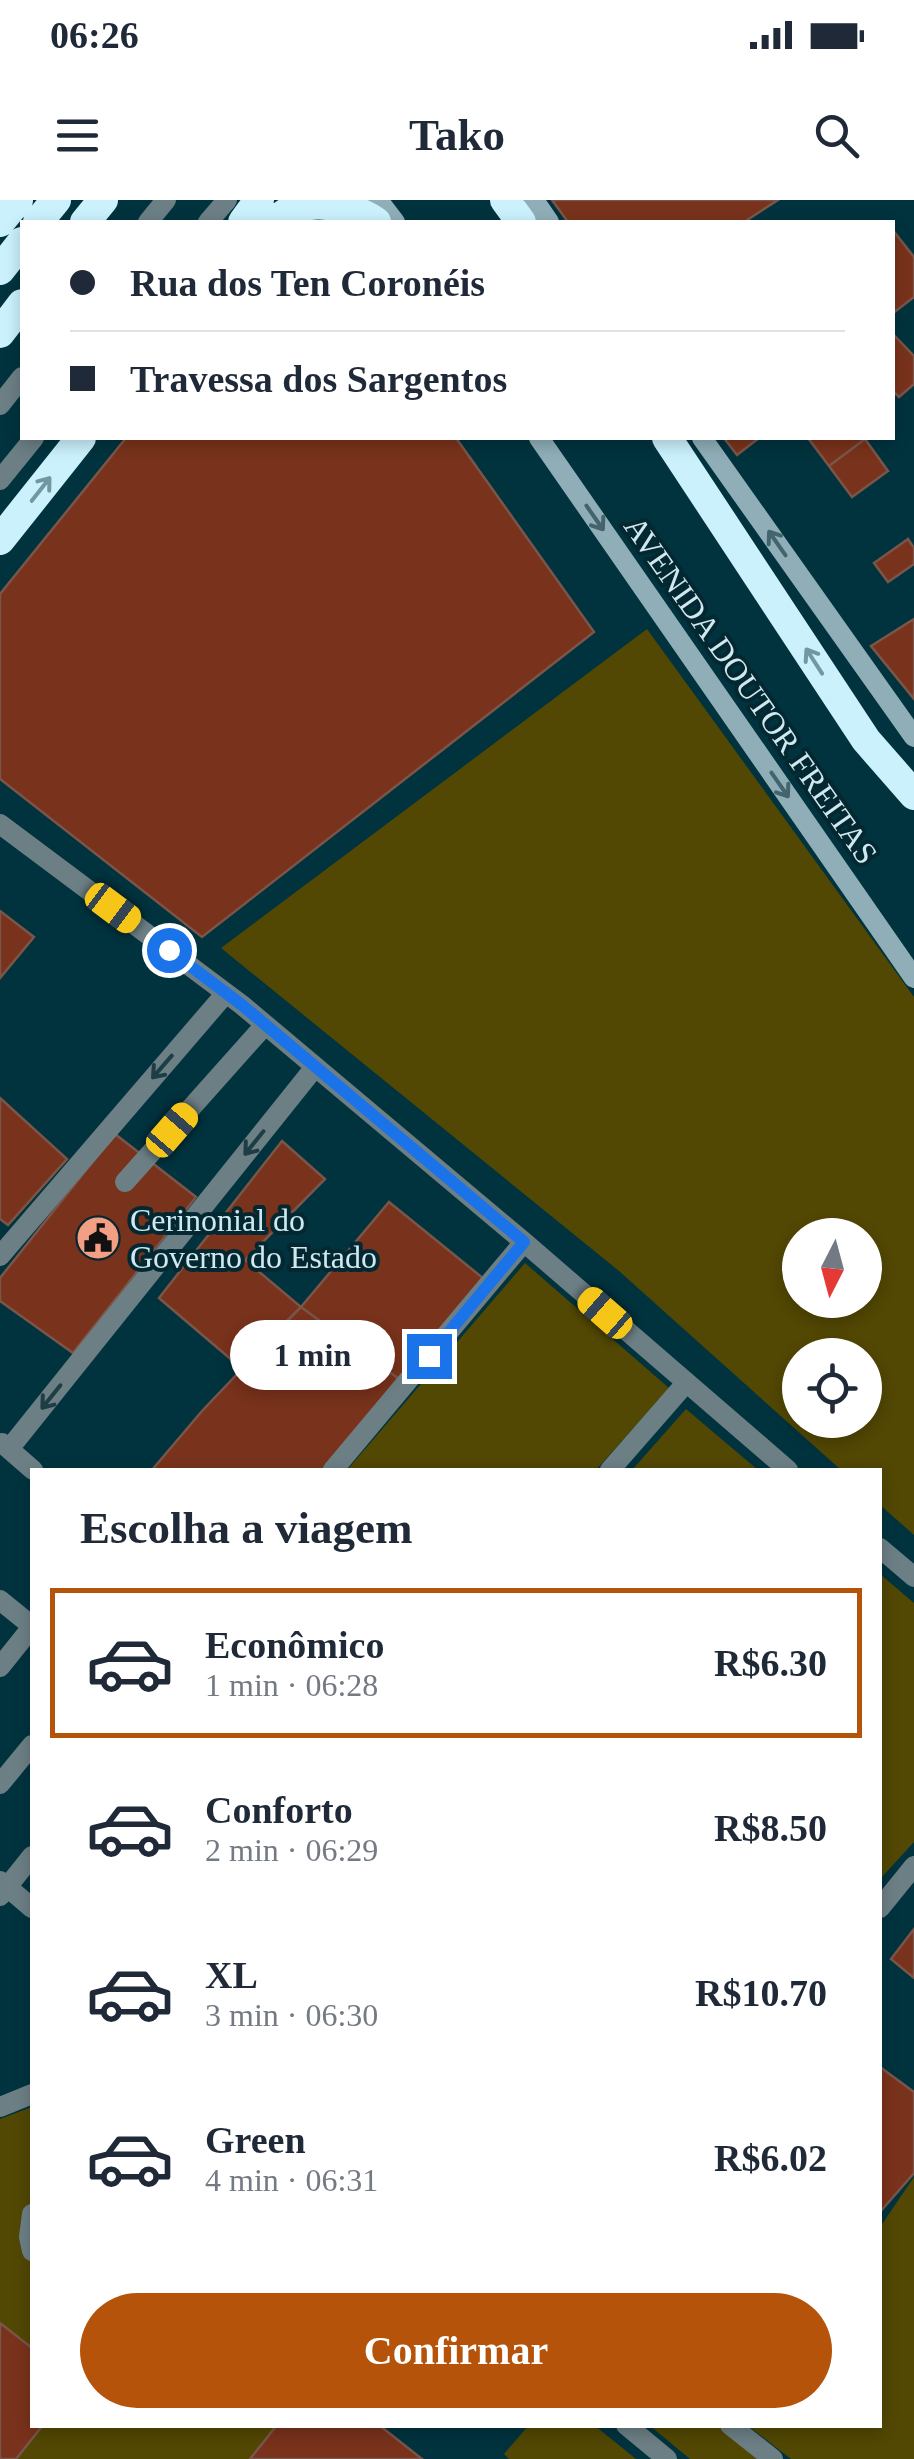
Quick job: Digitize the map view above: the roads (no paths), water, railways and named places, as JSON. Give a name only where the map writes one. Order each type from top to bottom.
[{"type":"highway","points":[[0,222],[18,200]]},
{"type":"highway","points":[[40,220],[56,200]]},
{"type":"highway","points":[[87,220],[103,200]]},
{"type":"highway","points":[[277,220],[297,206],[320,203],[345,206],[372,220]]},
{"type":"highway","points":[[0,270],[20,245]]},
{"type":"highway","points":[[0,334],[20,307]]},
{"type":"highway","points":[[0,540],[79,440]]},
{"type":"highway","points":[[667,440],[866,740],[914,795]]},
{"type":"main road","points":[[378,200],[394,220]]},
{"type":"main road","name":"AVENIDA DOUTOR FREITAS","points":[[541,440],[914,978]]},
{"type":"main road","points":[[703,440],[914,737]]},
{"type":"street","points":[[150,220],[166,200]]},
{"type":"street","points":[[210,220],[226,200]]},
{"type":"street","points":[[0,405],[20,380]]},
{"type":"street","points":[[0,480],[32,440]]},
{"type":"street","points":[[0,824],[226,993],[524,1242],[786,1468]]},
{"type":"street","points":[[0,1256],[226,993]]},
{"type":"street","points":[[126,1182],[265,1025]]},
{"type":"street","points":[[32,1468],[5,1445],[315,1067]]},
{"type":"street","points":[[335,1468],[524,1242]]},
{"type":"street","points":[[612,1468],[686,1384]]},
{"type":"street","points":[[882,1550],[914,1577]]},
{"type":"street","points":[[0,1600],[30,1624]]},
{"type":"street","points":[[0,1667],[30,1629]]},
{"type":"street","points":[[0,1784],[30,1747]]},
{"type":"street","points":[[30,1858],[3,1888],[30,1907]]},
{"type":"street","points":[[882,1906],[914,1866]]},
{"type":"street","points":[[0,2107],[30,2095]]},
{"type":"street","points":[[630,2428],[667,2459]]},
{"type":"street","points":[[734,2428],[774,2459]]},
{"type":"place","name":"Cerinonial do Governo do Estado","points":[[98,1238]]}]
